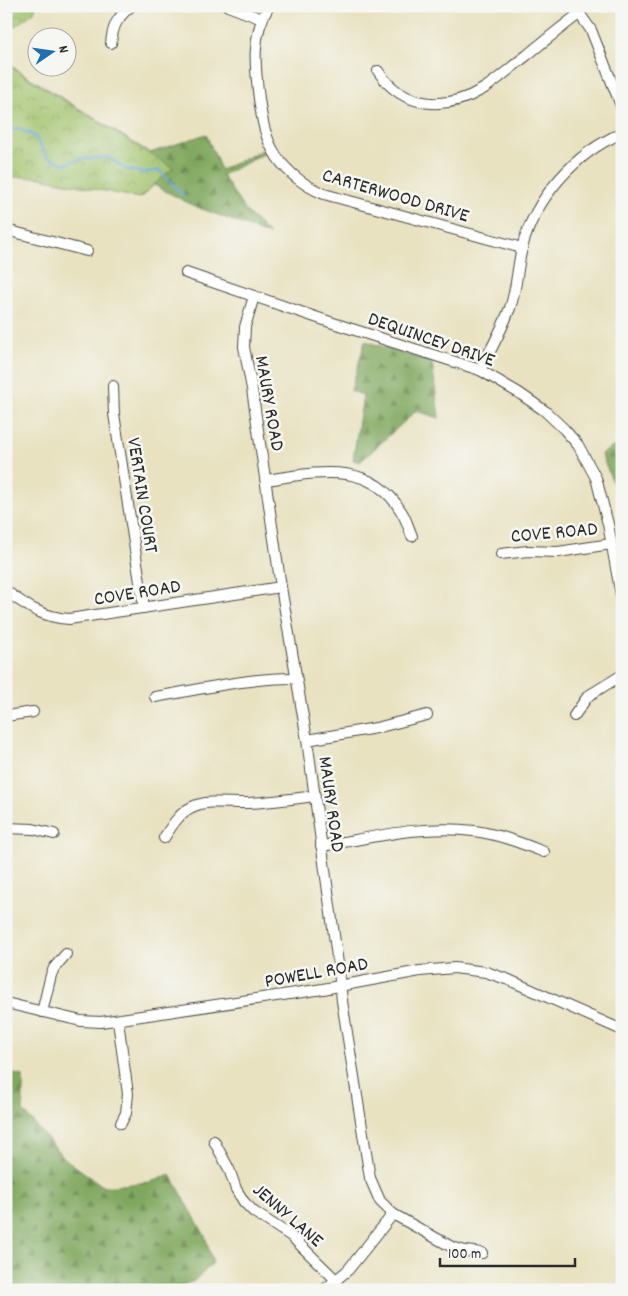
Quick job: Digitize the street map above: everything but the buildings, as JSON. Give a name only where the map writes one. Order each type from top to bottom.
[{"type":"street","points":[[111,43],[116,22],[131,6]]},
{"type":"street","points":[[228,6],[262,19]]},
{"type":"street","name":"CARTERWOOD DRIVE","points":[[269,6],[262,19],[255,61],[262,121],[273,150],[293,176],[324,194],[522,248]]},
{"type":"street","points":[[378,71],[394,91],[414,100],[434,103],[464,98],[485,87],[577,10],[591,30],[622,108]]},
{"type":"street","points":[[480,370],[510,307],[522,248],[538,209],[562,177],[590,151],[622,132]]},
{"type":"street","points":[[6,230],[87,251]]},
{"type":"street","name":"DEQUINCEY DRIVE","points":[[186,273],[480,370],[545,411],[564,428],[578,445],[591,468],[600,491],[622,601]]},
{"type":"street","name":"MAURY ROAD","points":[[254,296],[245,327],[244,348],[252,389],[295,678],[307,740],[340,985],[370,1178],[380,1201],[393,1214],[452,1247],[482,1253]]},
{"type":"street","name":"VERTAIN COURT","points":[[113,386],[114,414],[144,608]]},
{"type":"street","points":[[266,480],[328,472],[343,472],[360,477],[378,486],[393,500],[403,513],[412,536]]},
{"type":"street","name":"COVE ROAD","points":[[501,554],[528,551],[558,552],[611,544]]},
{"type":"street","name":"COVE ROAD","points":[[6,592],[27,607],[41,614],[55,618],[75,619],[281,587]]},
{"type":"street","points":[[574,716],[588,696],[622,675]]},
{"type":"street","points":[[154,697],[240,682],[273,678],[295,678]]},
{"type":"street","points":[[6,716],[33,712]]},
{"type":"street","points":[[307,740],[376,728],[427,715]]},
{"type":"street","points":[[164,838],[182,814],[191,808],[203,804],[215,802],[231,804],[314,796]]},
{"type":"street","points":[[6,828],[33,829],[54,834]]},
{"type":"street","points":[[321,846],[426,830],[450,829],[493,834],[544,852]]},
{"type":"street","points":[[42,1012],[51,975],[54,968],[66,954]]},
{"type":"street","name":"POWELL ROAD","points":[[6,1003],[81,1021],[118,1021],[438,968],[471,969],[486,972],[523,986],[622,1030]]},
{"type":"street","points":[[118,1021],[128,1094],[126,1113],[121,1123]]},
{"type":"street","name":"JENNY LANE","points":[[214,1141],[244,1202],[254,1212],[291,1236],[337,1281]]},
{"type":"street","points":[[324,1290],[348,1270],[393,1214]]},
{"type":"green space","points":[[6,6],[36,6],[34,12],[6,33]]},
{"type":"green space","points":[[6,63],[150,153],[206,134],[221,170],[262,150],[264,154],[222,175],[244,209],[270,235],[192,205],[154,185],[140,198],[37,176],[6,177]]},
{"type":"green space","points":[[6,64],[173,168],[139,198],[36,177],[6,177]]},
{"type":"green space","points":[[365,341],[432,362],[439,418],[416,411],[360,462],[353,460],[363,395],[351,391]]},
{"type":"green space","points":[[622,442],[622,494],[617,492],[601,454]]},
{"type":"green space","points":[[6,1072],[23,1076],[23,1111],[64,1158],[104,1187],[150,1182],[171,1175],[205,1236],[213,1263],[194,1281],[169,1290],[6,1290]]},
{"type":"waterway","points":[[6,130],[20,129],[35,136],[46,156],[64,164],[81,159],[108,157],[125,169],[142,173],[159,170],[183,195]]}]
